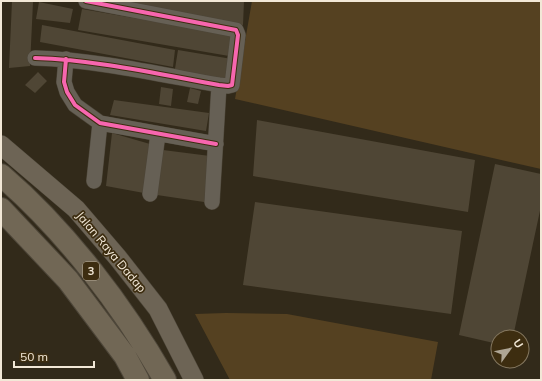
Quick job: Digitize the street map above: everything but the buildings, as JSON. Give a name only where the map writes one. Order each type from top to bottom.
[{"type":"highway","name":"3","points":[[1,175],[18,190],[86,263],[144,343],[165,380]]},
{"type":"highway","name":"3","points":[[1,209],[68,280],[125,356],[138,380]]},
{"type":"main road","name":"Jalan Raya Dadap","points":[[1,145],[76,209],[118,258],[158,309],[194,380]]},
{"type":"street","points":[[35,58],[66,59],[135,69],[219,86],[228,86],[232,84],[238,35],[236,30],[86,1]]},
{"type":"street","points":[[66,59],[64,82],[67,92],[75,105],[100,123],[216,144]]},
{"type":"street","points":[[212,202],[219,86]]},
{"type":"street","points":[[94,181],[100,123]]},
{"type":"street","points":[[150,194],[158,134]]},
{"type":"shaded area","points":[[252,1],[541,1],[541,169],[235,99]]},
{"type":"shaded area","points":[[195,314],[287,314],[438,342],[431,380],[230,380]]},
{"type":"cycle path","points":[[35,58],[58,59],[104,65],[219,85],[232,85],[238,35],[236,30],[86,1]]},
{"type":"cycle path","points":[[66,59],[64,82],[67,92],[75,105],[100,123],[216,144]]}]
